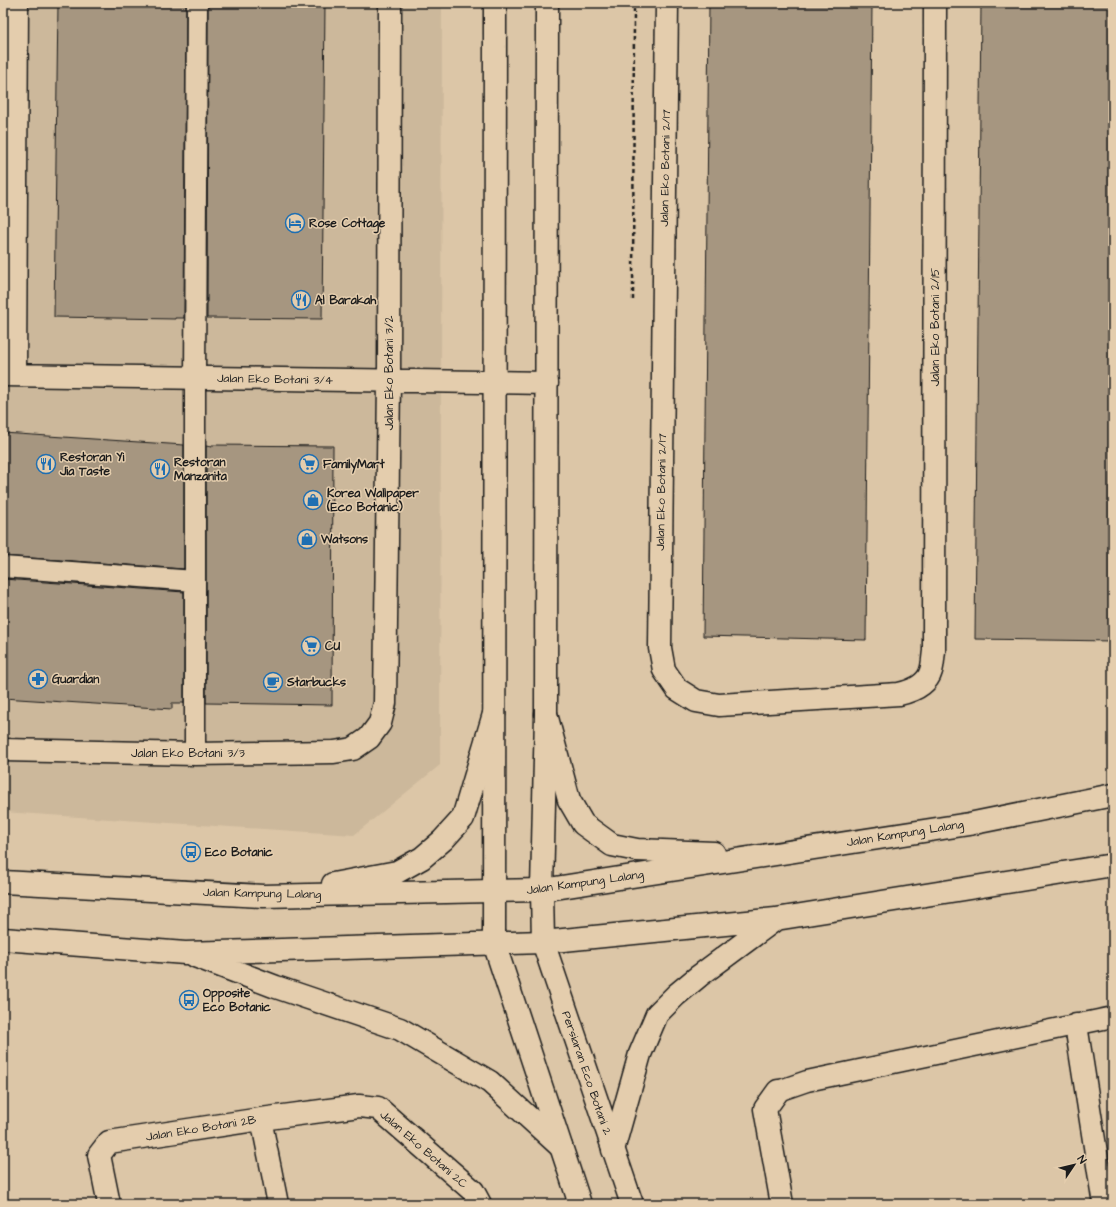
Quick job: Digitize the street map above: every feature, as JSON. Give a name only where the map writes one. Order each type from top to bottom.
[{"type":"street","name":"Jalan Eko Botani 3/2","points":[[369,738],[380,723],[385,703],[389,381],[390,3]]},
{"type":"street","points":[[495,3],[494,943],[580,1204]]},
{"type":"street","points":[[547,3],[546,714],[569,800],[583,824],[612,844],[638,850],[764,855]]},
{"type":"street","name":"Jalan Eko Botani 2/17","points":[[667,3],[660,648],[664,670],[677,689],[696,701],[719,705],[899,694],[912,691],[923,683],[931,671],[934,651]]},
{"type":"street","name":"Jalan Eko Botani 2/15","points":[[934,651],[935,3]]},
{"type":"street","points":[[9,375],[12,13]]},
{"type":"street","name":"Jalan Eko Botani 3/4","points":[[9,375],[547,383]]},
{"type":"street","points":[[263,896],[397,872],[422,858],[443,840],[463,818],[494,714]]},
{"type":"street","name":"Persiaran Eco Botani 2","points":[[546,714],[542,890],[543,942],[632,1204]]},
{"type":"street","name":"Jalan Eko Botani 3/3","points":[[3,750],[195,754],[334,752],[353,749],[369,738]]},
{"type":"street","name":"Jalan Kampung Lalang","points":[[3,882],[263,896],[542,890],[969,824],[1113,795]]},
{"type":"street","points":[[3,940],[185,953],[543,942],[776,919],[1113,865]]},
{"type":"street","points":[[613,1150],[640,1054],[657,1014],[676,995],[699,976],[776,919]]},
{"type":"street","points":[[185,953],[276,988],[400,1029],[490,1082],[561,1147]]},
{"type":"street","points":[[1076,1025],[1104,1204]]},
{"type":"street","points":[[778,1091],[765,1109],[782,1204]]},
{"type":"street","name":"Jalan Eko Botani 2B","points":[[109,1204],[99,1155],[109,1142],[260,1119],[359,1106]]},
{"type":"street","name":"Jalan Eko Botani 2C","points":[[359,1106],[378,1108],[473,1191],[480,1204]]},
{"type":"lane","points":[[195,754],[197,3]]},
{"type":"lane","points":[[3,567],[195,581]]},
{"type":"lane","points":[[778,1091],[807,1081],[1113,1017]]},
{"type":"lane","points":[[260,1119],[278,1204]]},
{"type":"path","points":[[633,305],[634,3]]},
{"type":"shaded area","points":[[3,3],[442,3],[440,765],[354,835],[3,812]]},
{"type":"building","points":[[58,3],[186,3],[184,318],[54,317]]},
{"type":"building","points":[[208,3],[325,3],[322,319],[207,318]]},
{"type":"building","points":[[709,3],[872,3],[866,640],[703,636]]},
{"type":"building","points":[[981,3],[1113,3],[1113,641],[975,639]]},
{"type":"building","points":[[3,433],[184,445],[184,569],[3,556]]},
{"type":"building","points":[[212,445],[333,446],[332,705],[206,703],[206,446],[212,447]]},
{"type":"building","points":[[3,579],[184,592],[184,703],[172,703],[172,709],[3,698]]},
{"type":"place","name":"Rose Cottage","points":[[295,223]]},
{"type":"place","name":"Al Barakah","points":[[301,300]]},
{"type":"place","name":"Restoran Yi Jia Taste","points":[[46,464]]},
{"type":"place","name":"FamilyMart","points":[[309,464]]},
{"type":"place","name":"Restoran Manzanita","points":[[160,469]]},
{"type":"place","name":"Korea Wallpaper (Eco Botanic)","points":[[313,500]]},
{"type":"place","name":"Watsons","points":[[307,539]]},
{"type":"place","name":"CU","points":[[311,646]]},
{"type":"place","name":"Guardian","points":[[38,679]]},
{"type":"place","name":"Starbucks","points":[[273,682]]},
{"type":"place","name":"Eco Botanic","points":[[191,852]]},
{"type":"place","name":"Opposite Eco Botanic","points":[[189,1000]]}]
